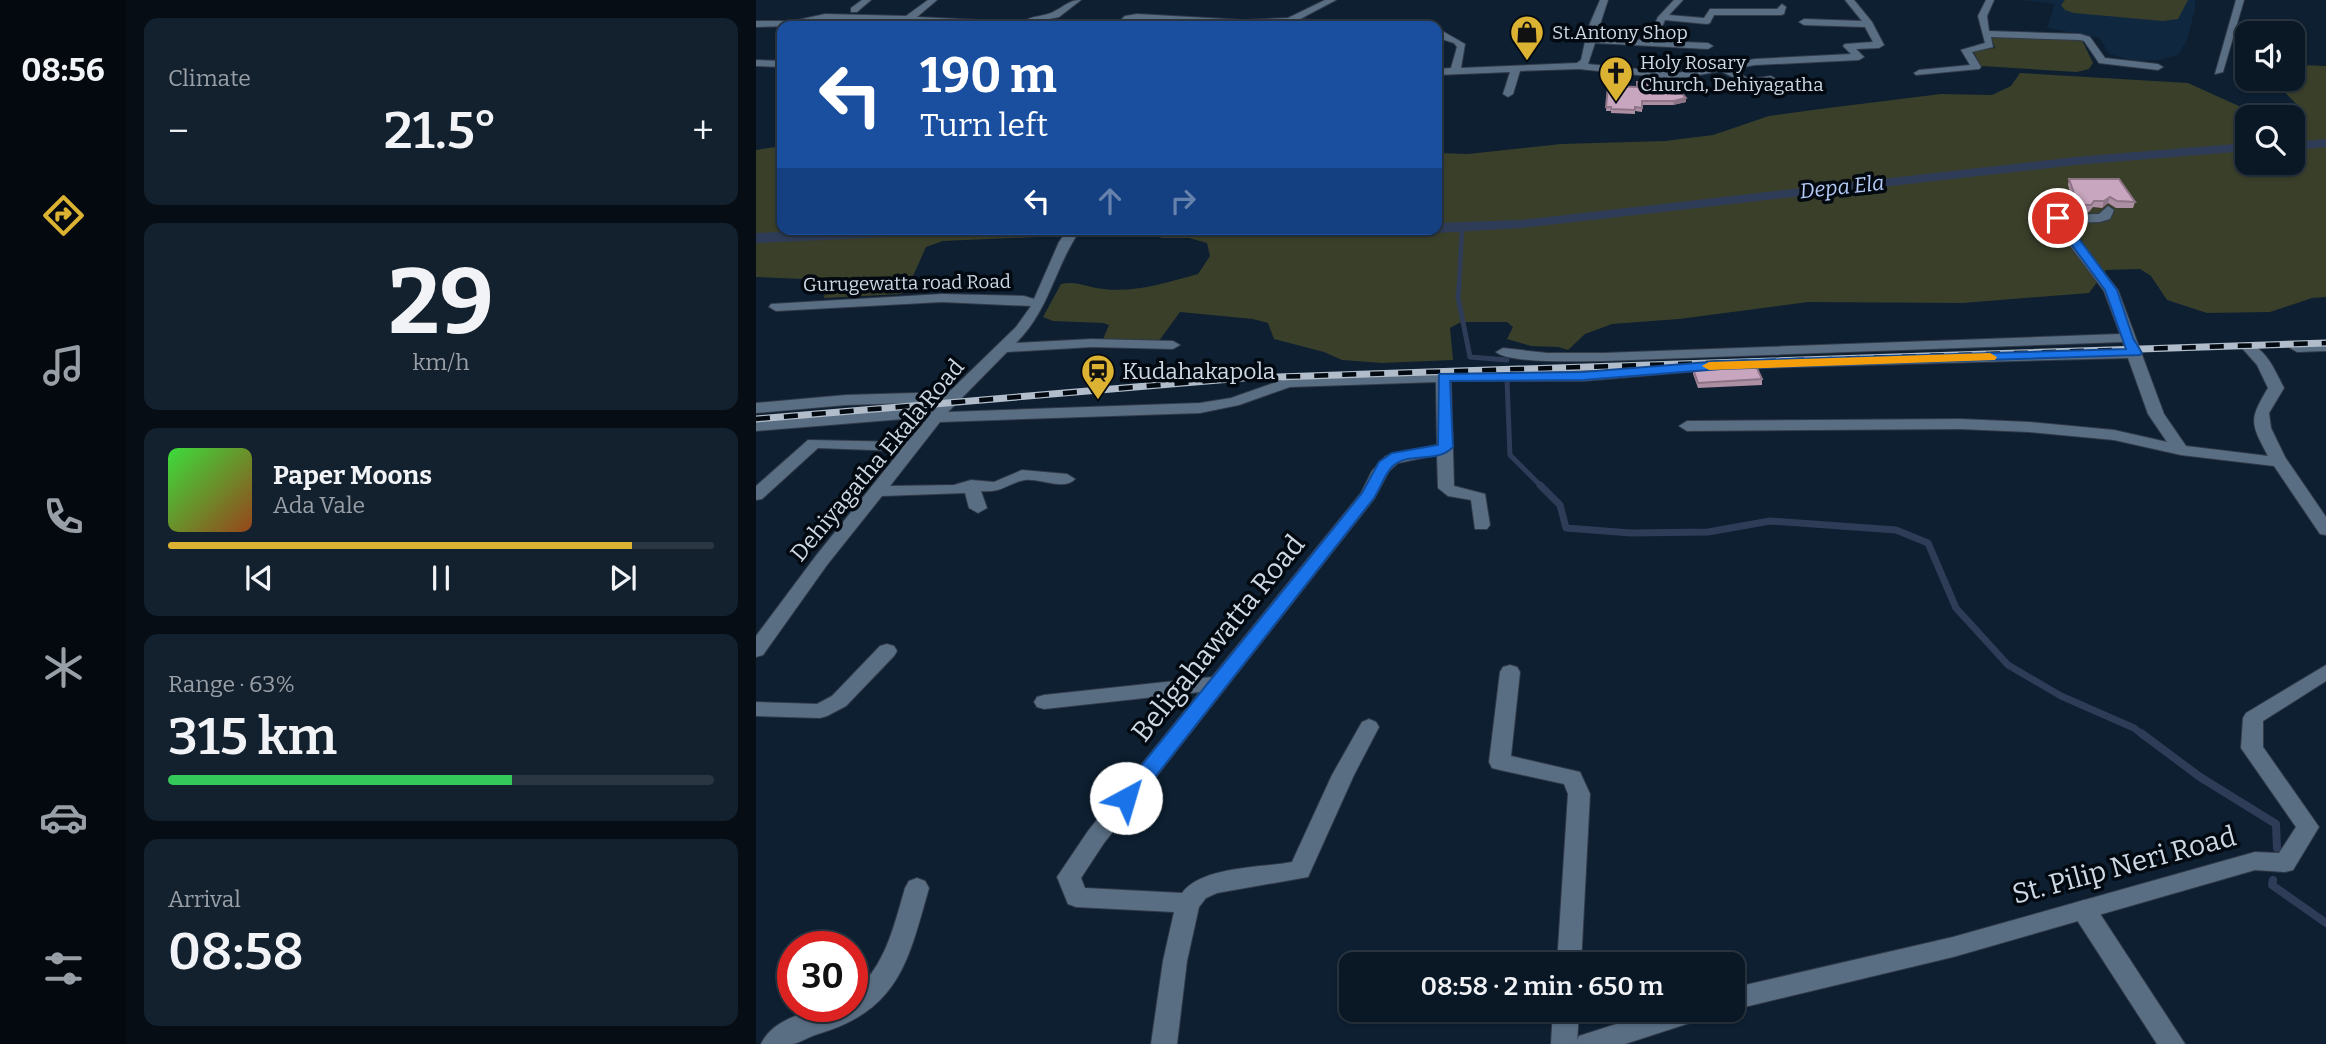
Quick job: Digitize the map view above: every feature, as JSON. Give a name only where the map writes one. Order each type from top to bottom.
[{"type":"street","points":[[853,10],[867,0]]},
{"type":"street","points":[[906,20],[933,0]]},
{"type":"street","points":[[1030,21],[1056,15],[1077,0]]},
{"type":"street","points":[[1292,21],[1332,0]]},
{"type":"street","points":[[1579,66],[1586,61],[1590,40],[1604,0]]},
{"type":"street","points":[[1651,42],[1662,17],[1679,0]]},
{"type":"street","points":[[1442,72],[1579,66],[1677,76],[1755,62],[1859,57],[1849,46],[1879,45],[1868,24],[1849,0]]},
{"type":"street","points":[[1919,73],[1976,66],[1966,50],[1990,45],[1982,13],[1990,0]]},
{"type":"street","points":[[2218,72],[2240,0]]},
{"type":"street","points":[[1662,17],[1707,21],[1710,12],[1781,12],[1782,7]]},
{"type":"street","points":[[807,21],[825,17],[988,21]]},
{"type":"street","points":[[1125,21],[1130,17],[1171,21]]},
{"type":"street","points":[[1804,22],[1868,24]]},
{"type":"street","points":[[756,24],[777,24]]},
{"type":"street","points":[[1985,33],[2084,37],[2102,61],[2158,67]]},
{"type":"street","points":[[1442,36],[1462,45],[1455,71]]},
{"type":"street","points":[[1590,40],[1708,46]]},
{"type":"street","points":[[756,63],[777,64]]},
{"type":"street","points":[[1508,94],[1516,68]]},
{"type":"street","points":[[1723,68],[1746,82],[1771,79]]},
{"type":"street","points":[[2108,210],[2106,216],[2100,218],[2056,219],[2111,290],[2156,414],[2181,450]]},
{"type":"street","name":"Dehiyagatha Ekala Road","points":[[756,650],[821,561],[953,397],[1021,330],[1039,304],[1070,235]]},
{"type":"street","name":"Gurugewatta road Road","points":[[776,307],[942,298],[1024,300],[1039,304]]},
{"type":"street","points":[[1503,352],[1569,358],[2127,338]]},
{"type":"street","points":[[1004,348],[1092,343],[1173,345]]},
{"type":"street","points":[[2297,348],[2326,347]]},
{"type":"street","points":[[2249,348],[2263,363],[2276,388],[2260,419],[2280,462],[2326,530]]},
{"type":"street","points":[[756,426],[939,414],[1200,408],[1234,402],[1288,383],[1443,377],[1583,376],[1721,365],[2135,353]]},
{"type":"street","points":[[1443,377],[1446,488],[1450,492],[1474,494],[1479,498],[1481,525]]},
{"type":"street","points":[[756,408],[846,400],[953,397]]},
{"type":"street","points":[[1687,426],[2015,426],[2114,435],[2181,450],[2280,462]]},
{"type":"street","points":[[756,495],[796,462],[814,443],[914,447]]},
{"type":"street","name":"Beligahawatta Road","points":[[1188,904],[1076,897],[1069,877],[1096,837],[1368,495],[1384,466],[1397,456],[1438,451],[1445,447]]},
{"type":"street","points":[[879,491],[956,490],[971,485],[996,487],[1022,475],[1067,479]]},
{"type":"street","points":[[971,485],[978,508]]},
{"type":"street","points":[[756,709],[820,711],[839,701],[887,651]]},
{"type":"street","points":[[1510,672],[1500,762],[1572,778],[1579,794],[1570,952]]},
{"type":"street","name":"St. Pilip Neri Road","points":[[1745,996],[1953,947],[2255,861],[2285,863],[2308,827],[2252,748],[2253,718],[2326,672]]},
{"type":"street","points":[[1044,702],[1218,683]]},
{"type":"street","points":[[1164,1044],[1175,961],[1188,904],[1199,890],[1215,883],[1281,876],[1300,870],[1343,775],[1369,727]]},
{"type":"street","points":[[775,1044],[787,1031],[841,1015],[869,997],[889,969],[901,943],[916,888]]},
{"type":"street","points":[[2084,910],[2172,1044]]},
{"type":"street","points":[[1564,1044],[1565,1022]]},
{"type":"street","points":[[1588,1044],[1658,1022]]},
{"type":"shaded area","points":[[2022,0],[2195,0],[2195,9],[2187,40],[2178,55],[2159,60],[2135,61],[2109,54],[2100,38],[2047,28],[2055,4]]},
{"type":"green space","points":[[2065,0],[2188,0],[2178,19],[2163,21],[2074,13],[2065,10],[2061,5]]},
{"type":"green space","points":[[1991,36],[2070,37],[2082,40],[2093,63],[2089,69],[2077,72],[1981,66],[1973,51],[1995,48]]},
{"type":"green space","points":[[2305,65],[2326,66],[2326,297],[2312,298],[2270,312],[2207,313],[2167,300],[2151,276],[2140,269],[2106,270],[2089,293],[1963,303],[1808,302],[1679,319],[1612,324],[1585,334],[1568,350],[1531,346],[1507,339],[1513,327],[1507,322],[1461,322],[1450,328],[1453,360],[1382,363],[1342,360],[1324,352],[1274,339],[1268,323],[1253,319],[1180,312],[1153,349],[1101,344],[1109,325],[1103,323],[1053,321],[1043,317],[1061,284],[1072,283],[1116,290],[1152,286],[1198,274],[1210,256],[1207,243],[1189,238],[1162,238],[1152,235],[1442,235],[1442,153],[1468,154],[1561,144],[1665,141],[1713,135],[1769,116],[1941,94],[1992,95],[2011,86],[2020,73],[2188,83],[2237,105],[2235,175],[2305,175],[2307,115],[2305,105],[2297,105],[2284,91],[2305,91]]},
{"type":"green space","points":[[777,147],[777,235],[1063,235],[943,241],[926,247],[909,285],[901,294],[824,298],[827,280],[756,277],[756,150]]},
{"type":"building","points":[[1637,82],[1673,83],[1686,98],[1674,101],[1642,101],[1642,108],[1635,107],[1635,110],[1606,107],[1608,86],[1637,87]]},
{"type":"building","points":[[2069,179],[2119,179],[2135,202],[2117,201],[2110,197],[2104,201],[2094,201],[2091,205],[2078,205]]},
{"type":"building","points":[[1756,366],[1762,379],[1698,383],[1693,369]]},
{"type":"waterway","name":"Depa Ela","points":[[2305,145],[2326,143]]},
{"type":"waterway","name":"Depa Ela","points":[[1442,228],[1521,224],[2075,161],[2235,148]]},
{"type":"waterway","points":[[1459,287],[1462,228]]},
{"type":"waterway","name":"Depa Ela","points":[[756,238],[823,235]]},
{"type":"waterway","points":[[1459,286],[1458,297],[1470,357],[1507,360]]},
{"type":"waterway","points":[[1507,380],[1510,455],[1560,505],[1566,528],[1631,533],[1708,532],[1770,521],[1896,530],[1928,543],[1956,608],[2008,665],[2061,696],[2134,728],[2143,735]]},
{"type":"waterway","points":[[2141,733],[2200,777],[2276,824],[2277,848]]},
{"type":"waterway","points":[[2273,880],[2272,885],[2326,923]]},
{"type":"railway","points":[[756,419],[1243,378],[2326,343]]},
{"type":"slow traffic","points":[[1709,366],[1990,357]]},
{"type":"place","name":"St.Antony Shop","points":[[1527,62]]},
{"type":"place","name":"Holy Rosary Church, Dehiyagatha","points":[[1616,103]]},
{"type":"place","name":"Kudahakapola","points":[[1098,401]]},
{"type":"route","points":[[1126,798],[1368,495],[1384,466],[1397,456],[1438,451],[1445,447],[1443,377],[1583,376],[1721,365],[2135,353],[2127,338],[2111,290],[2056,219],[2058,218]]}]
